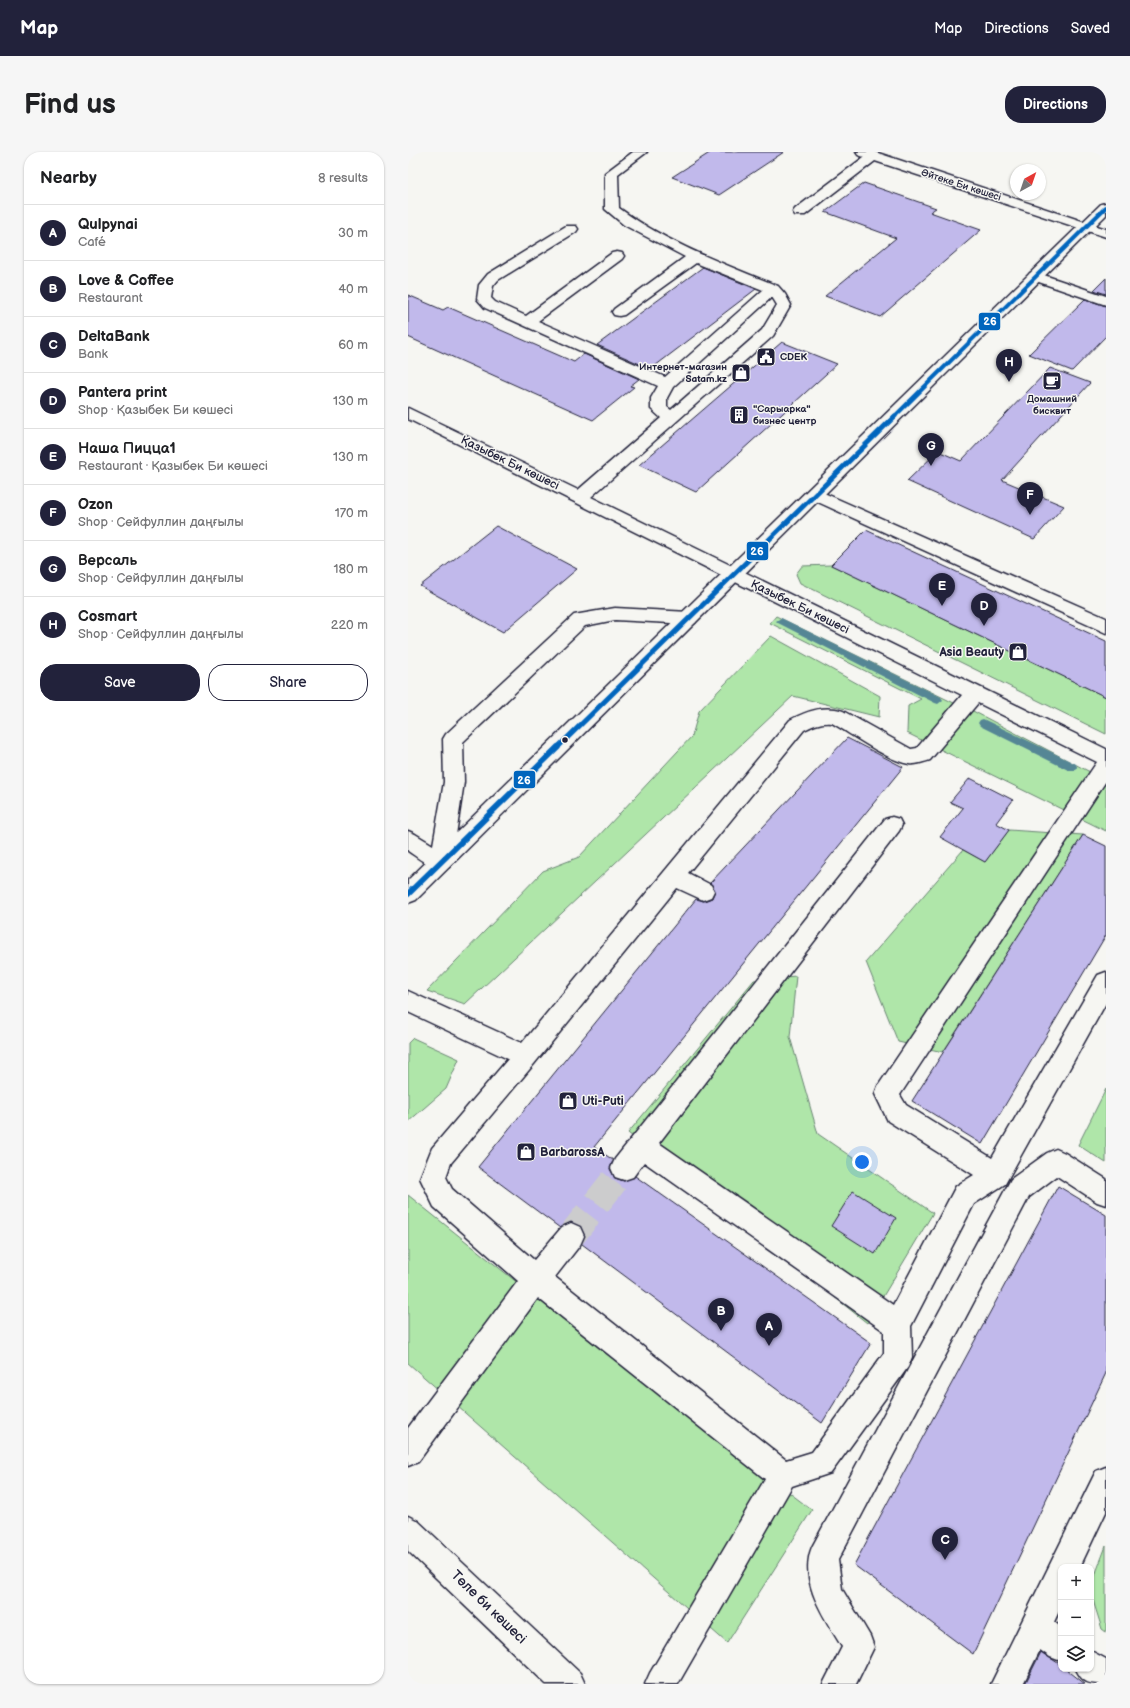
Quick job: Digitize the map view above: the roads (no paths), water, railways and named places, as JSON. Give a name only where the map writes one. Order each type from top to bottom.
[{"type":"main road","points":[[579,498],[768,332],[784,305],[773,288],[695,257],[629,222],[612,209],[611,173],[641,152]]},
{"type":"main road","points":[[800,212],[867,154]]},
{"type":"main road","name":"Әйтеке Би көшесі","points":[[867,154],[1106,233]]},
{"type":"main road","points":[[408,894],[1106,207]]},
{"type":"main road","points":[[571,229],[494,277],[486,285],[484,299],[490,305],[667,384]]},
{"type":"main road","points":[[527,322],[617,256]]},
{"type":"main road","points":[[619,312],[695,257]]},
{"type":"main road","points":[[1035,276],[1106,301]]},
{"type":"main road","points":[[671,417],[659,409],[659,398],[667,384],[773,288]]},
{"type":"main road","name":"Қазыбек Би көшесі","points":[[408,413],[1106,758]]},
{"type":"main road","points":[[816,494],[1106,626]]},
{"type":"main road","points":[[441,861],[454,782],[453,739],[580,620],[614,614],[689,618]]},
{"type":"main road","points":[[783,1475],[536,1279],[443,1198],[434,1178],[441,1156],[526,1056],[797,725],[808,719],[823,715],[836,716],[910,758],[924,755],[975,693]]},
{"type":"main road","points":[[996,1175],[897,1113],[887,1094],[1106,765]]},
{"type":"main road","points":[[624,1168],[892,825]]},
{"type":"main road","points":[[408,840],[441,861]]},
{"type":"main road","points":[[674,876],[703,891]]},
{"type":"main road","points":[[661,1684],[783,1475],[821,1463],[898,1357],[897,1324],[965,1195],[996,1175],[1106,982]]},
{"type":"main road","points":[[408,1001],[526,1056]]},
{"type":"main road","points":[[642,1146],[897,1324]]},
{"type":"main road","points":[[839,1684],[859,1647],[827,1593],[823,1558],[1020,1188],[1056,1161],[1106,1193]]},
{"type":"main road","points":[[408,1452],[536,1279],[570,1236]]},
{"type":"main road","points":[[1065,1564],[1106,1481]]},
{"type":"main road","name":"Төле би көшесі","points":[[408,1531],[569,1684]]},
{"type":"main road","points":[[1007,1684],[1058,1580]]},
{"type":"main road","points":[[1035,1627],[1058,1644]]},
{"type":"main road","points":[[1094,1670],[1106,1678]]},
{"type":"waterway","points":[[781,621],[938,700]]},
{"type":"waterway","points":[[983,723],[1072,767]]},
{"type":"tunnel","points":[[571,1236],[624,1168]]},
{"type":"place","name":"CDEK","points":[[766,357]]},
{"type":"place","name":"Интернет-магазин Satam.kz","points":[[741,373]]},
{"type":"place","name":"Домашний бисквит","points":[[1052,381]]},
{"type":"place","name":"Cosmart","points":[[1009,382]]},
{"type":"place","name":"\"Сарыарка\" бизнес центр","points":[[739,415]]},
{"type":"place","name":"Версаль","points":[[931,466]]},
{"type":"place","name":"Ozon","points":[[1030,515]]},
{"type":"place","name":"Наша Пицца1","points":[[942,606]]},
{"type":"place","name":"Pantera print","points":[[984,626]]},
{"type":"place","name":"Asia Beauty","points":[[1018,652]]},
{"type":"place","name":"Uti-Puti","points":[[568,1101]]},
{"type":"place","name":"BarbarossA","points":[[526,1152]]},
{"type":"place","name":"Love & Coffee","points":[[721,1331]]},
{"type":"place","name":"Qulpynai","points":[[769,1346]]},
{"type":"place","name":"DeltaBank","points":[[945,1560]]}]
